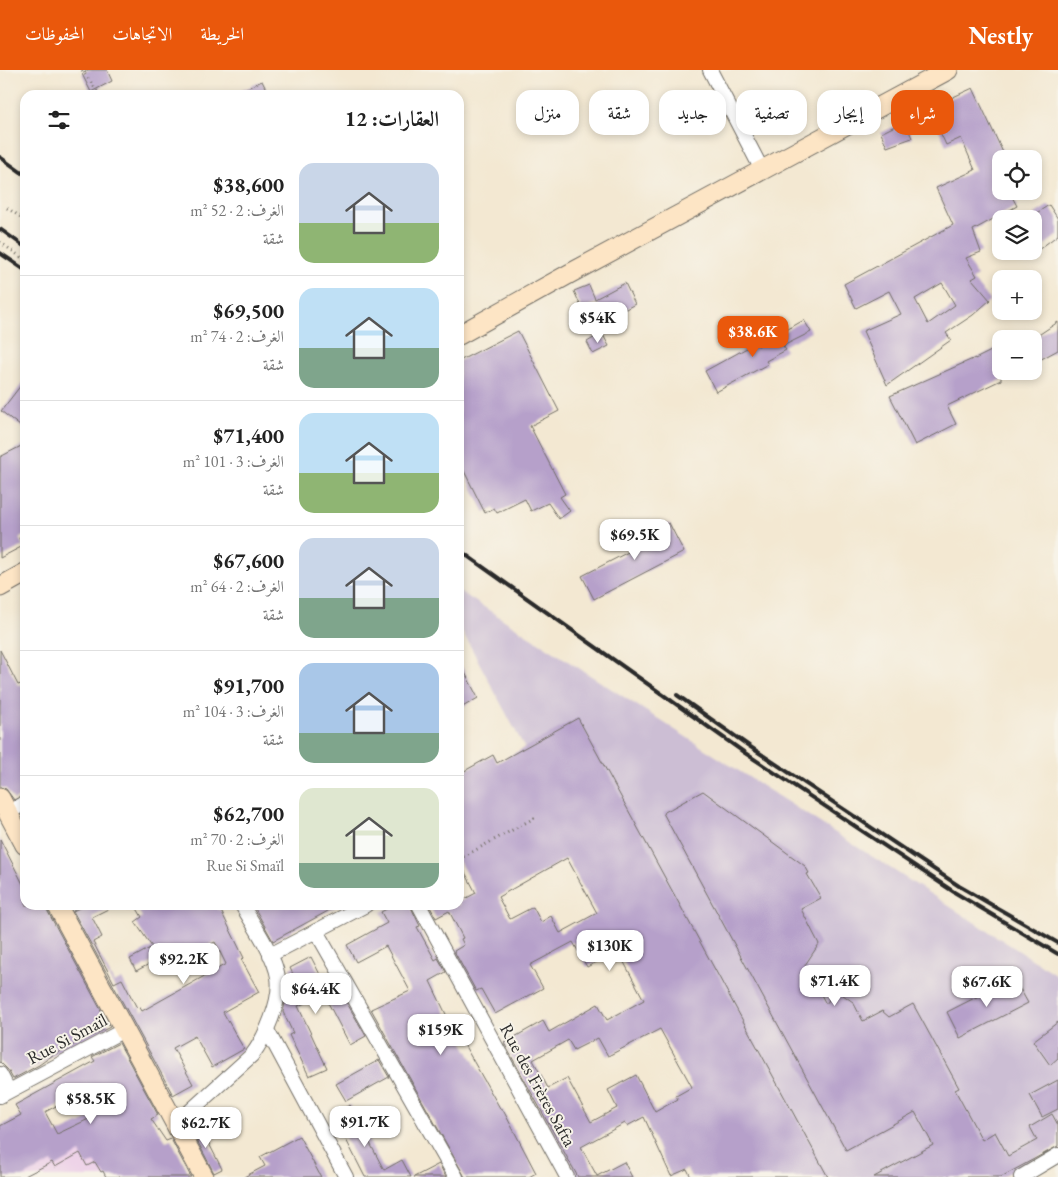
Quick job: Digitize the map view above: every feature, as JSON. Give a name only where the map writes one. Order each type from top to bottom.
[{"type":"main road","points":[[464,332],[948,70]]},
{"type":"main road","points":[[0,587],[20,576]]},
{"type":"main road","points":[[4,806],[20,836]]},
{"type":"main road","points":[[60,910],[204,1177]]},
{"type":"street","points":[[710,70],[762,170]]},
{"type":"street","points":[[4,806],[20,804]]},
{"type":"street","points":[[176,1124],[252,1055],[261,1043],[267,1030],[279,987],[278,976],[270,955],[245,910]]},
{"type":"street","points":[[270,955],[356,910]]},
{"type":"street","name":"Rue des Frères Safta","points":[[422,910],[567,1177]]},
{"type":"street","points":[[316,931],[456,1177]]},
{"type":"street","name":"Rue Si Smaïl","points":[[5,1094],[124,1030]]},
{"type":"street","points":[[267,1030],[346,1177]]},
{"type":"street","points":[[0,1074],[5,1094]]},
{"type":"street","points":[[1020,1177],[1058,1155]]},
{"type":"path","points":[[82,70],[96,90]]},
{"type":"path","points":[[8,208],[20,216]]},
{"type":"path","points":[[0,242],[20,254]]},
{"type":"path","points":[[464,856],[538,816]]},
{"type":"shaded area","points":[[464,594],[1058,976],[1058,1143],[998,1177],[754,1177],[464,634]]},
{"type":"shaded area","points":[[86,1127],[112,1177],[0,1177]]},
{"type":"building","points":[[88,70],[107,70],[112,81],[95,90],[90,90],[82,74]]},
{"type":"building","points":[[262,81],[266,90],[243,90]]},
{"type":"building","points":[[973,88],[1002,150],[992,150],[992,200],[1014,200],[1017,206],[1010,210],[992,210],[992,220],[973,230],[981,252],[966,258],[977,276],[972,279],[990,300],[973,315],[946,333],[951,340],[887,385],[863,331],[901,314],[889,291],[856,308],[844,284],[953,225],[936,188],[975,170],[961,138],[946,145],[941,135],[954,135],[954,97]],"holes":[[[942,283],[955,305],[928,324],[915,299]]]},
{"type":"building","points":[[891,128],[891,135],[911,135],[912,138],[887,147],[881,133]]},
{"type":"building","points":[[1049,205],[1058,219],[1058,235],[1042,247],[1042,210]]},
{"type":"building","points":[[625,283],[635,304],[606,320],[597,303],[582,309],[574,291],[589,285],[595,299]]},
{"type":"building","points":[[804,320],[811,332],[783,346],[786,350],[766,361],[768,364],[716,392],[705,371],[756,343],[758,346]]},
{"type":"building","points":[[1058,322],[1058,350],[1042,359],[1042,333]]},
{"type":"building","points":[[518,331],[559,411],[530,426],[565,494],[560,497],[570,511],[559,519],[548,503],[531,511],[525,499],[497,513],[494,508],[485,513],[464,471],[464,358]]},
{"type":"building","points":[[602,333],[609,346],[593,354],[587,342]]},
{"type":"building","points":[[992,350],[992,380],[1001,380],[947,406],[956,424],[915,445],[890,396]]},
{"type":"building","points":[[20,386],[20,426],[1,411]]},
{"type":"building","points":[[20,447],[20,548],[0,558],[0,457]]},
{"type":"building","points":[[669,523],[684,552],[594,599],[582,576],[634,549],[631,543]]},
{"type":"building","points":[[0,650],[18,685],[20,684],[20,797],[14,800],[6,789],[0,787]]},
{"type":"building","points":[[464,671],[478,698],[464,706]]},
{"type":"building","points":[[578,718],[828,1177],[691,1177],[687,1169],[671,1176],[644,1117],[627,1126],[625,1123],[581,1147],[597,1176],[624,1162],[632,1177],[578,1177],[504,1043],[543,1021],[549,1032],[598,1004],[607,1020],[644,1000],[618,951],[587,967],[573,942],[530,965],[543,988],[495,1014],[481,989],[476,991],[454,951],[464,945],[461,939],[463,938],[449,911],[436,918],[432,910],[464,910],[464,899],[476,893],[464,870],[464,771],[493,755],[497,763]],"holes":[[[567,858],[597,913],[560,933],[551,916],[541,922],[533,907],[510,919],[498,897]],[[660,1029],[692,1087],[676,1096],[678,1099],[655,1112],[636,1075],[608,1090],[617,1108],[591,1122],[567,1078],[548,1088],[533,1060],[568,1040],[574,1050],[598,1038],[608,1056]]]},
{"type":"building","points":[[703,791],[805,866],[809,873],[807,874],[821,898],[801,909],[819,944],[805,965],[826,1004],[836,990],[853,1002],[863,1021],[882,1011],[889,1017],[913,1004],[959,1088],[955,1090],[982,1140],[995,1132],[1008,1156],[1037,1140],[1030,1127],[1052,1114],[1058,1125],[1058,1146],[1001,1177],[874,1177],[933,1145],[915,1112],[846,1150],[663,813]]},
{"type":"building","points":[[0,839],[20,878],[20,910],[47,910],[110,1027],[53,1055],[13,1079],[0,1062]]},
{"type":"building","points":[[106,910],[92,917],[102,937],[93,942],[114,983],[122,979],[137,1008],[139,1006],[142,1011],[226,964],[215,942],[177,962],[172,952],[136,971],[130,959],[152,947],[135,922],[142,917],[138,910],[220,910],[244,958],[241,959],[259,992],[223,1012],[244,1049],[212,1067],[195,1036],[173,1048],[193,1084],[173,1095],[73,911]]},
{"type":"building","points":[[256,910],[330,910],[273,941]]},
{"type":"building","points":[[385,910],[412,910],[420,926],[417,927],[435,960],[438,958],[446,972],[430,981],[455,1033],[457,1032],[501,1110],[503,1110],[536,1173],[529,1177],[465,1177],[371,1009],[410,991],[386,946],[356,962],[347,945],[387,923],[381,912]]},
{"type":"building","points":[[311,957],[328,990],[337,986],[366,1036],[350,1045],[324,995],[298,1006],[327,1068],[309,1076],[289,1035],[293,1033],[283,1012],[286,998],[301,991],[290,968]]},
{"type":"building","points":[[1014,978],[1028,1003],[960,1038],[947,1012]]},
{"type":"building","points":[[1058,1022],[1058,1058],[1050,1065],[1033,1041]]},
{"type":"building","points":[[119,1043],[158,1115],[151,1119],[166,1141],[171,1139],[191,1177],[106,1177],[95,1162],[87,1166],[80,1153],[55,1167],[52,1162],[23,1177],[0,1177],[0,1126],[21,1115],[15,1105],[95,1061],[92,1057]],"holes":[[[82,1092],[95,1116],[57,1134],[45,1112]]]},
{"type":"building","points":[[379,1060],[389,1077],[346,1101],[336,1084]]},
{"type":"building","points":[[1058,1080],[1058,1109],[1042,1117],[1030,1095]]},
{"type":"building","points":[[350,1105],[384,1170],[402,1160],[411,1177],[365,1177],[333,1114]]},
{"type":"building","points":[[199,1124],[222,1169],[214,1173],[191,1129]]},
{"type":"building","points":[[299,1136],[321,1177],[244,1177],[265,1166],[260,1157]]},
{"type":"building","points":[[439,1164],[446,1177],[414,1177]]},
{"type":"railway","points":[[0,157],[20,171]]},
{"type":"railway","points":[[0,229],[20,243]]},
{"type":"railway","points":[[0,253],[20,267]]},
{"type":"railway","points":[[464,554],[745,753],[954,892],[1058,954]]},
{"type":"railway","points":[[677,695],[749,746],[959,886],[1058,943]]}]
